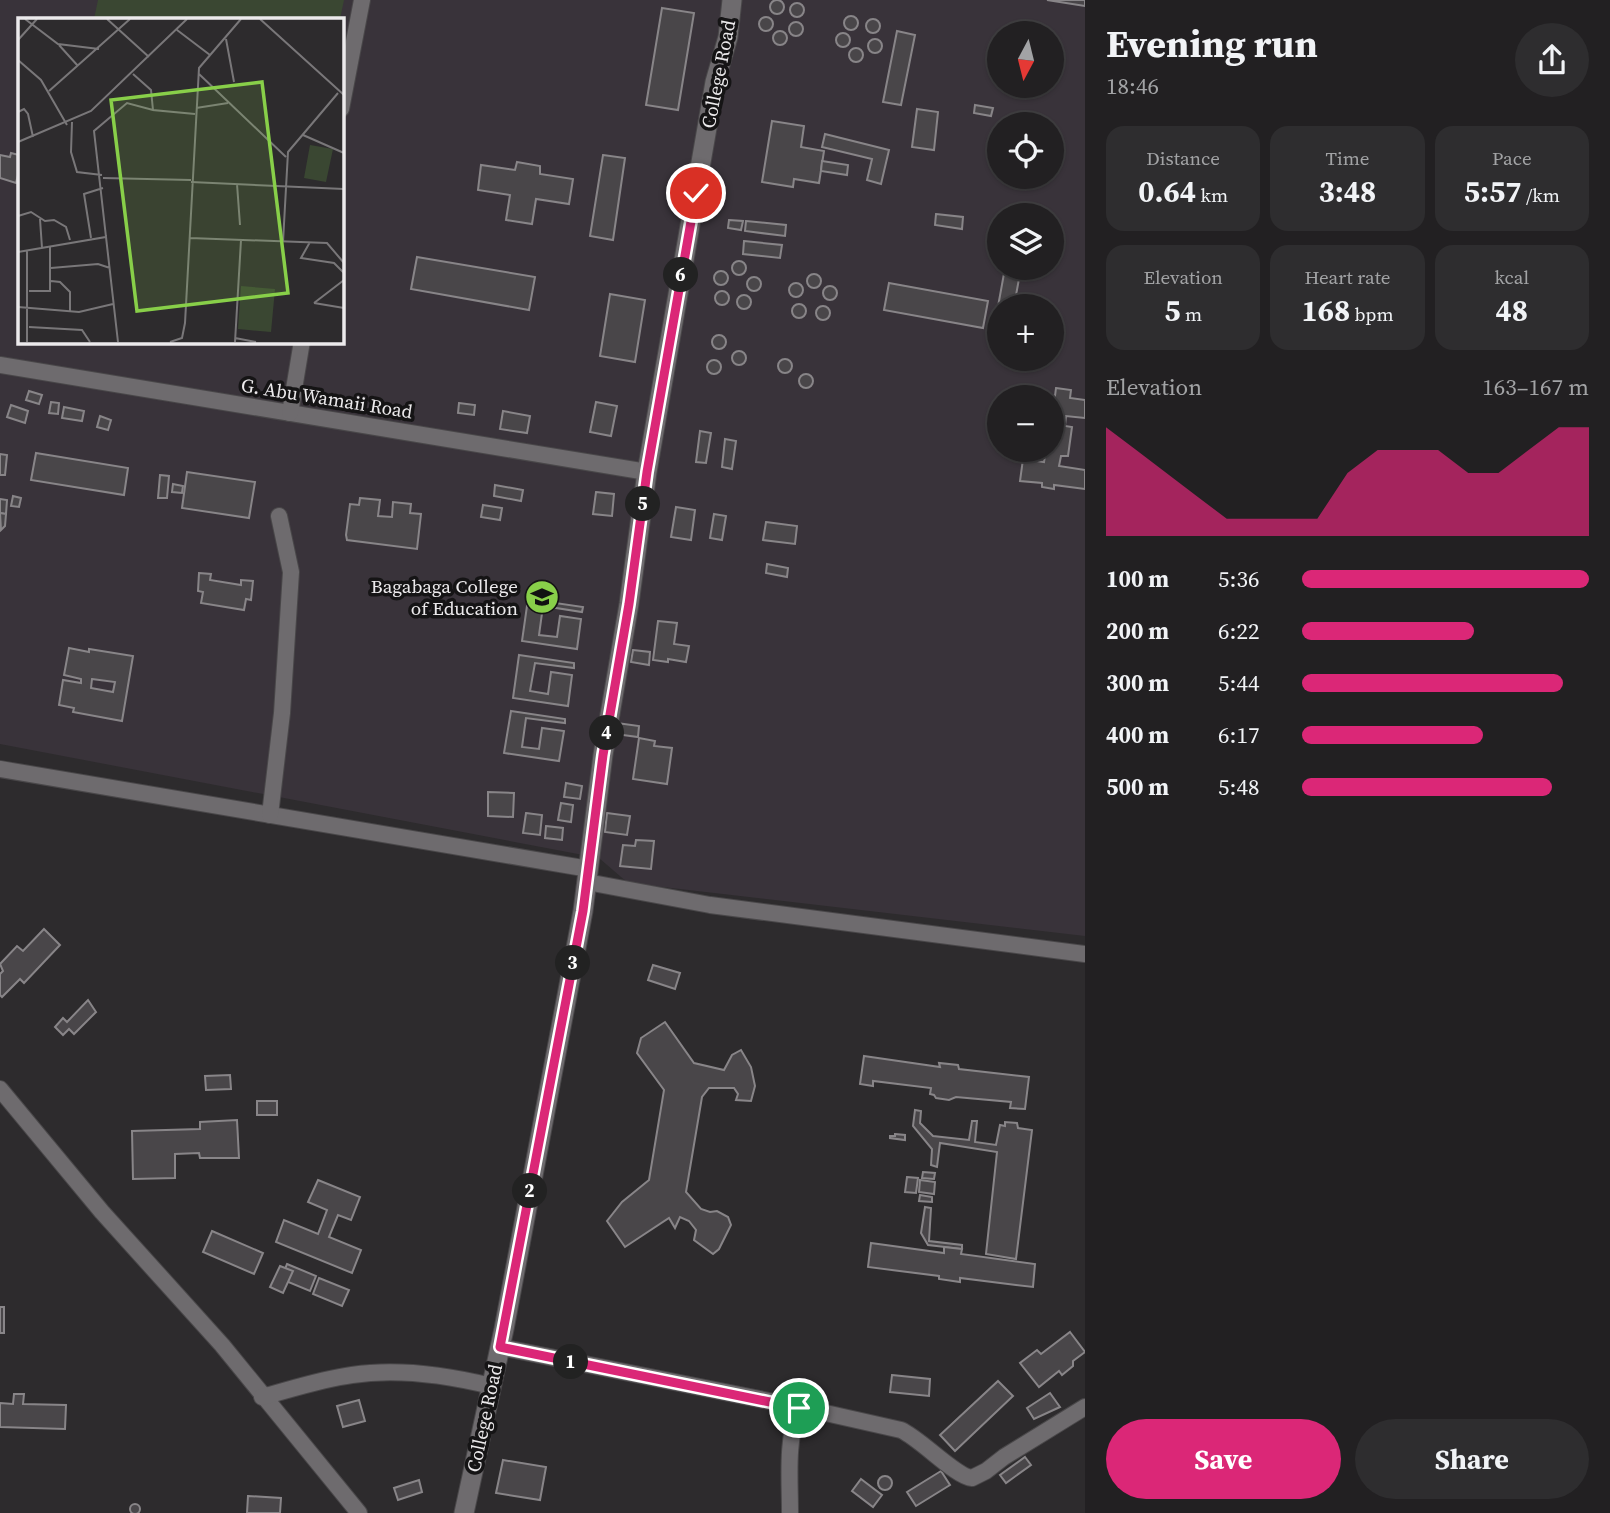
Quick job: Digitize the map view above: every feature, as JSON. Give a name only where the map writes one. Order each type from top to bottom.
[{"type":"street","points":[[343,98],[362,0]]},
{"type":"street","name":"College Road","points":[[464,1513],[500,1347],[588,876],[603,755],[629,604],[647,472],[715,82],[728,37],[732,0]]},
{"type":"street","points":[[290,413],[302,343]]},
{"type":"street","name":"G. Abu Wamaii Road","points":[[0,365],[647,472]]},
{"type":"street","points":[[270,815],[282,713],[291,572],[279,516]]},
{"type":"street","points":[[0,769],[270,815],[588,876],[710,905],[1085,954]]},
{"type":"street","points":[[0,1089],[102,1212],[222,1345],[359,1513]]},
{"type":"street","points":[[500,1347],[901,1430],[914,1436],[960,1474],[972,1478],[1085,1407]]},
{"type":"street","points":[[262,1397],[353,1375],[416,1373],[451,1376],[491,1386]]},
{"type":"street","points":[[790,1513],[789,1447],[791,1428],[799,1408]]},
{"type":"shaded area","name":"Bagabaga College of Education","points":[[0,0],[1085,0],[1085,936],[628,883],[599,858],[0,744]]},
{"type":"green space","points":[[98,0],[344,0],[340,18],[94,18]]},
{"type":"building","points":[[777,0],[782,2],[782,12],[777,14],[772,12],[770,7],[772,2]]},
{"type":"building","points":[[1047,0],[1085,0],[1085,6]]},
{"type":"building","points":[[797,3],[802,5],[802,15],[797,17],[792,15],[790,10],[792,5]]},
{"type":"building","points":[[662,8],[694,13],[678,110],[646,105]]},
{"type":"building","points":[[851,16],[856,18],[856,28],[851,30],[846,28],[844,23],[846,18]]},
{"type":"building","points":[[766,17],[771,19],[771,29],[766,31],[761,29],[759,24],[761,19]]},
{"type":"building","points":[[873,19],[878,21],[878,31],[873,33],[868,31],[866,26],[868,21]]},
{"type":"building","points":[[796,22],[801,24],[801,34],[796,36],[791,34],[789,29],[791,24]]},
{"type":"building","points":[[780,31],[785,33],[785,43],[780,45],[775,43],[773,38],[775,33]]},
{"type":"building","points":[[897,31],[915,35],[901,105],[883,102]]},
{"type":"building","points":[[843,33],[848,35],[848,45],[843,47],[838,45],[836,40],[838,35]]},
{"type":"building","points":[[875,39],[880,41],[880,51],[875,53],[870,51],[868,46],[870,41]]},
{"type":"building","points":[[856,48],[861,50],[861,60],[856,62],[851,60],[849,55],[851,50]]},
{"type":"building","points":[[975,105],[993,108],[987,115],[974,113]]},
{"type":"building","points":[[917,109],[938,112],[934,150],[912,147]]},
{"type":"building","points":[[772,121],[804,126],[801,147],[824,151],[819,183],[794,179],[793,187],[762,182]]},
{"type":"building","points":[[825,134],[889,150],[881,184],[867,180],[872,159],[822,147]]},
{"type":"building","points":[[11,153],[18,155],[16,183],[0,178],[0,155],[10,157]]},
{"type":"building","points":[[603,155],[625,158],[613,240],[590,236]]},
{"type":"building","points":[[822,161],[848,165],[847,175],[821,171]]},
{"type":"building","points":[[517,162],[540,166],[540,174],[573,179],[569,204],[536,199],[532,224],[506,220],[510,195],[478,190],[481,165],[515,170]]},
{"type":"building","points":[[936,214],[963,217],[962,229],[935,225]]},
{"type":"building","points":[[729,220],[743,221],[741,230],[728,228]]},
{"type":"building","points":[[746,221],[786,225],[785,236],[745,231]]},
{"type":"building","points":[[744,241],[782,245],[780,258],[743,254]]},
{"type":"building","points":[[417,257],[535,277],[529,310],[411,289]]},
{"type":"building","points":[[739,261],[744,263],[744,273],[739,275],[734,273],[732,268],[734,263]]},
{"type":"building","points":[[721,271],[726,273],[726,283],[721,285],[716,283],[714,278],[716,273]]},
{"type":"building","points":[[814,274],[819,276],[819,286],[814,288],[809,286],[807,281],[809,276]]},
{"type":"building","points":[[754,277],[759,279],[759,289],[754,291],[749,289],[747,284],[749,279]]},
{"type":"building","points":[[1003,280],[1019,280],[1016,294],[1000,294]]},
{"type":"building","points":[[796,283],[801,285],[801,295],[796,297],[791,295],[789,290],[791,285]]},
{"type":"building","points":[[889,283],[987,301],[983,328],[884,310]]},
{"type":"building","points":[[830,286],[835,288],[835,298],[830,300],[825,298],[823,293],[825,288]]},
{"type":"building","points":[[722,291],[727,293],[727,303],[722,305],[717,303],[715,298],[717,293]]},
{"type":"building","points":[[610,294],[645,300],[635,362],[600,356]]},
{"type":"building","points":[[744,295],[749,297],[749,307],[744,309],[739,307],[737,302],[739,297]]},
{"type":"building","points":[[799,304],[804,306],[804,316],[799,318],[794,316],[792,311],[794,306]]},
{"type":"building","points":[[823,306],[828,308],[828,318],[823,320],[818,318],[816,313],[818,308]]},
{"type":"building","points":[[719,335],[724,337],[724,347],[719,349],[714,347],[712,342],[714,337]]},
{"type":"building","points":[[739,351],[744,353],[744,363],[739,365],[734,363],[732,358],[734,353]]},
{"type":"building","points":[[785,359],[790,361],[790,371],[785,373],[780,371],[778,366],[780,361]]},
{"type":"building","points":[[714,360],[719,362],[719,372],[714,374],[709,372],[707,367],[709,362]]},
{"type":"building","points":[[806,374],[811,376],[811,386],[806,388],[801,386],[799,381],[801,376]]},
{"type":"building","points":[[1064,389],[1071,390],[1070,398],[1085,400],[1085,418],[1066,416],[1065,426],[1072,427],[1068,456],[1064,456]]},
{"type":"building","points":[[29,391],[42,395],[39,404],[26,400]]},
{"type":"building","points":[[51,402],[59,403],[58,414],[49,413]]},
{"type":"building","points":[[596,402],[617,406],[611,436],[590,432]]},
{"type":"building","points":[[459,403],[475,405],[474,415],[458,413]]},
{"type":"building","points":[[11,405],[28,411],[25,423],[7,417]]},
{"type":"building","points":[[64,407],[84,411],[82,421],[62,418]]},
{"type":"building","points":[[503,411],[530,416],[527,433],[500,429]]},
{"type":"building","points":[[100,416],[111,420],[108,430],[97,427]]},
{"type":"building","points":[[700,431],[711,433],[706,463],[696,462]]},
{"type":"building","points":[[725,439],[736,441],[732,469],[722,467]]},
{"type":"building","points":[[36,453],[128,468],[124,495],[31,480]]},
{"type":"building","points":[[0,454],[7,455],[5,475],[0,475]]},
{"type":"building","points":[[1023,462],[1060,462],[1059,466],[1085,470],[1085,489],[1054,485],[1054,489],[1042,487],[1042,483],[1020,481]]},
{"type":"building","points":[[187,472],[255,482],[249,518],[182,508]]},
{"type":"building","points":[[160,475],[169,476],[167,498],[158,498]]},
{"type":"building","points":[[173,484],[183,486],[182,493],[172,492]]},
{"type":"building","points":[[495,485],[523,490],[521,501],[494,496]]},
{"type":"building","points":[[596,492],[614,494],[612,516],[593,514]]},
{"type":"building","points":[[13,496],[21,498],[19,507],[11,506]]},
{"type":"building","points":[[360,498],[380,500],[378,516],[392,517],[393,502],[411,504],[410,513],[421,514],[417,549],[347,540],[350,504],[359,505]]},
{"type":"building","points":[[0,499],[7,500],[6,514],[0,513]]},
{"type":"building","points":[[483,505],[502,508],[500,520],[481,517]]},
{"type":"building","points":[[676,507],[695,510],[691,540],[671,537]]},
{"type":"building","points":[[0,513],[6,514],[5,526],[1,530]]},
{"type":"building","points":[[714,514],[726,516],[722,540],[710,538]]},
{"type":"building","points":[[766,522],[797,526],[795,544],[763,540]]},
{"type":"building","points":[[767,564],[788,568],[787,577],[766,573]]},
{"type":"building","points":[[199,573],[211,574],[210,580],[241,585],[241,580],[253,581],[251,600],[246,599],[244,610],[201,603],[203,592],[198,591]]},
{"type":"building","points":[[528,599],[583,607],[582,612],[543,606],[539,635],[557,637],[560,616],[581,619],[577,649],[522,641]]},
{"type":"building","points":[[658,621],[677,623],[674,644],[689,646],[686,662],[653,660]]},
{"type":"building","points":[[69,648],[133,656],[122,721],[73,712],[74,708],[59,705],[63,680],[81,683],[81,679],[64,675]],"holes":[[[92,679],[115,682],[113,692],[91,688]]]},
{"type":"building","points":[[633,650],[650,652],[649,665],[631,662]]},
{"type":"building","points":[[519,655],[574,663],[574,668],[535,663],[530,691],[548,694],[551,672],[572,675],[568,706],[513,698]]},
{"type":"building","points":[[511,711],[565,719],[565,723],[526,718],[522,747],[539,749],[542,728],[564,731],[559,761],[504,753]]},
{"type":"building","points":[[617,723],[639,726],[638,737],[615,734]]},
{"type":"building","points":[[639,738],[655,741],[654,746],[672,748],[667,784],[633,779]]},
{"type":"building","points":[[566,783],[582,786],[580,799],[564,797]]},
{"type":"building","points":[[488,792],[514,793],[513,817],[488,816]]},
{"type":"building","points":[[561,803],[573,805],[571,822],[558,820]]},
{"type":"building","points":[[526,813],[542,815],[540,835],[523,833]]},
{"type":"building","points":[[607,813],[630,816],[627,835],[605,832]]},
{"type":"building","points":[[546,826],[563,828],[562,840],[545,838]]},
{"type":"building","points":[[636,840],[654,841],[651,869],[620,866],[623,845],[635,846]]},
{"type":"building","points":[[44,929],[60,945],[24,983],[20,979],[2,997],[0,974],[3,971],[0,964],[17,946],[23,951]]},
{"type":"building","points":[[653,965],[680,973],[675,989],[648,980]]},
{"type":"building","points":[[88,1000],[96,1012],[74,1034],[69,1029],[63,1035],[55,1027],[63,1018],[67,1022]]},
{"type":"building","points":[[665,1022],[694,1063],[724,1070],[732,1055],[741,1050],[751,1067],[755,1086],[751,1101],[736,1100],[738,1094],[734,1088],[709,1088],[702,1097],[686,1192],[701,1209],[717,1211],[728,1217],[731,1225],[719,1249],[713,1254],[694,1240],[696,1230],[689,1221],[680,1217],[675,1228],[669,1218],[625,1247],[607,1221],[622,1202],[649,1180],[664,1090],[637,1053],[641,1038]]},
{"type":"building","points":[[864,1056],[940,1067],[939,1063],[958,1065],[959,1069],[1029,1077],[1025,1109],[1010,1108],[1011,1102],[936,1098],[930,1094],[931,1088],[873,1081],[873,1086],[860,1084]]},
{"type":"building","points":[[230,1075],[231,1089],[206,1090],[205,1076]]},
{"type":"building","points":[[257,1101],[277,1101],[277,1115],[257,1115]]},
{"type":"building","points":[[915,1110],[921,1111],[920,1123],[933,1136],[969,1140],[972,1121],[977,1121],[975,1142],[996,1145],[1000,1125],[1005,1126],[1005,1122],[1017,1123],[1018,1128],[1032,1130],[1016,1259],[986,1254],[997,1152],[940,1143],[937,1167],[931,1165],[932,1149],[913,1126]]},
{"type":"building","points":[[237,1120],[239,1158],[200,1158],[199,1153],[175,1154],[175,1178],[133,1179],[132,1131],[200,1129],[200,1122]]},
{"type":"building","points":[[895,1134],[905,1135],[905,1140],[890,1138]]},
{"type":"building","points":[[923,1172],[935,1173],[934,1179],[922,1178]]},
{"type":"building","points":[[907,1177],[918,1178],[916,1193],[905,1192]]},
{"type":"building","points":[[318,1180],[360,1197],[351,1220],[338,1215],[329,1237],[361,1250],[352,1273],[276,1242],[284,1220],[318,1234],[327,1210],[308,1202]]},
{"type":"building","points":[[920,1180],[935,1182],[934,1194],[919,1192]]},
{"type":"building","points":[[920,1195],[932,1197],[932,1202],[919,1201]]},
{"type":"building","points":[[925,1207],[931,1208],[929,1241],[962,1245],[962,1249],[928,1245],[921,1233]]},
{"type":"building","points":[[212,1231],[263,1253],[254,1274],[203,1252]]},
{"type":"building","points":[[871,1243],[944,1253],[944,1247],[962,1249],[961,1254],[1035,1264],[1033,1287],[960,1278],[960,1282],[939,1279],[939,1276],[868,1267]]},
{"type":"building","points":[[287,1264],[316,1276],[310,1291],[281,1279]]},
{"type":"building","points":[[280,1266],[293,1271],[283,1293],[270,1287]]},
{"type":"building","points":[[319,1278],[349,1290],[342,1306],[313,1294]]},
{"type":"building","points":[[0,1307],[4,1307],[4,1333],[0,1333]]},
{"type":"building","points":[[1070,1332],[1085,1352],[1073,1361],[1073,1366],[1062,1375],[1059,1371],[1039,1387],[1020,1363],[1037,1350],[1041,1354]]},
{"type":"building","points":[[892,1375],[930,1379],[929,1396],[890,1392]]},
{"type":"building","points":[[998,1381],[1013,1396],[955,1451],[940,1435]]},
{"type":"building","points":[[1050,1393],[1060,1407],[1034,1419],[1027,1408]]},
{"type":"building","points":[[14,1394],[24,1394],[23,1404],[66,1405],[65,1429],[0,1427],[0,1403],[13,1404]]},
{"type":"building","points":[[359,1400],[365,1421],[343,1427],[337,1406]]},
{"type":"building","points":[[1025,1457],[1031,1465],[1006,1483],[1000,1475]]},
{"type":"building","points":[[503,1460],[546,1467],[540,1500],[496,1493]]},
{"type":"building","points":[[941,1471],[950,1485],[916,1506],[907,1492]]},
{"type":"building","points":[[885,1476],[890,1478],[890,1488],[885,1490],[880,1488],[878,1483],[880,1478]]},
{"type":"building","points":[[861,1479],[882,1495],[873,1507],[852,1491]]},
{"type":"building","points":[[419,1480],[422,1492],[398,1500],[394,1488]]},
{"type":"building","points":[[248,1496],[281,1498],[280,1513],[247,1513]]},
{"type":"building","points":[[135,1504],[139,1505],[139,1513],[135,1514],[131,1513],[130,1509],[131,1505]]},
{"type":"place","name":"Bagabaga College of Education","points":[[542,597]]},
{"type":"route","points":[[696,193],[647,472],[629,604],[603,755],[583,911],[500,1347],[799,1408]]}]
